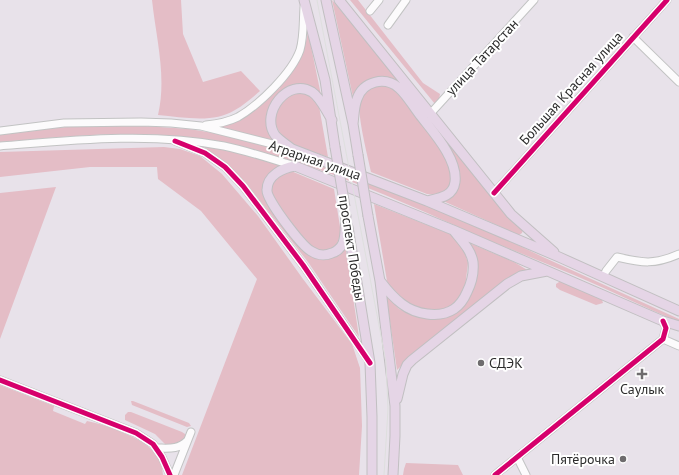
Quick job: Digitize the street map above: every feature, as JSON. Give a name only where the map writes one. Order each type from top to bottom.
[{"type":"main road","name":"проспект Победы","points":[[304,0],[325,80],[370,363],[372,475]]},
{"type":"main road","name":"проспект Победы","points":[[326,0],[353,124],[380,281],[395,406],[395,436],[392,475]]},
{"type":"main road","points":[[339,0],[511,214],[559,257]]},
{"type":"main road","points":[[353,124],[356,100],[362,89],[369,84],[378,81],[388,82],[399,88],[440,140],[452,162],[455,181],[449,194],[444,198],[427,201]]},
{"type":"main road","points":[[292,149],[275,136],[272,128],[272,113],[280,97],[289,91],[299,89],[312,92],[332,120]]},
{"type":"main road","name":"Аграрная улица","points":[[292,149],[427,201],[559,257],[679,311]]},
{"type":"main road","points":[[295,166],[285,167],[275,174],[268,184],[267,194],[273,206],[307,249],[323,255],[336,251],[342,243],[346,211]]},
{"type":"main road","name":"Аграрная улица","points":[[295,166],[454,230],[663,321],[679,326]]},
{"type":"main road","points":[[380,281],[390,294],[402,304],[416,311],[430,314],[453,310],[464,299],[469,288],[472,277],[473,263],[468,248],[454,230]]},
{"type":"main road","points":[[395,406],[402,374],[412,360],[507,284],[521,276],[549,271]]},
{"type":"street","points":[[201,126],[224,122],[239,116],[253,106],[279,82],[288,71],[295,62],[302,39],[304,0]]},
{"type":"street","points":[[370,11],[379,0]]},
{"type":"street","points":[[388,25],[406,0]]},
{"type":"street","name":"улица Татарстан","points":[[430,114],[534,0]]},
{"type":"street","name":"Большая Красная улица","points":[[494,193],[667,0]]},
{"type":"street","points":[[633,37],[679,82]]},
{"type":"street","name":"Аграрная улица","points":[[0,131],[71,123],[171,123],[201,126],[292,149]]},
{"type":"street","name":"Аграрная улица","points":[[0,146],[135,138],[224,146],[295,166]]},
{"type":"street","points":[[175,141],[205,153],[225,167],[243,186],[303,265],[370,363]]},
{"type":"street","points":[[603,277],[617,257],[650,263],[667,259],[679,254]]},
{"type":"street","points":[[495,475],[663,339],[666,328],[663,321]]},
{"type":"street","points":[[663,339],[679,346]]},
{"type":"street","points":[[0,380],[136,433],[153,444],[162,457],[170,475]]},
{"type":"street","points":[[174,475],[191,432]]},
{"type":"street","points":[[156,448],[174,449],[187,442]]},
{"type":"street","points":[[517,457],[526,475]]},
{"type":"shaded area","points":[[152,0],[181,0],[183,34],[203,82],[241,71],[260,91],[238,108],[217,117],[188,118],[158,115],[161,72]]},
{"type":"shaded area","points":[[332,0],[523,229],[522,233],[519,235],[441,200],[449,196],[456,168],[398,85],[381,77],[374,78],[369,80],[353,97]]},
{"type":"shaded area","points":[[350,0],[358,0],[423,83],[440,94],[439,100],[435,104]]},
{"type":"shaded area","points":[[308,32],[322,100],[316,93],[287,89],[268,122],[281,143],[218,128],[243,118],[280,88],[278,87],[289,74],[290,75],[299,60]]},
{"type":"shaded area","points":[[377,83],[393,88],[400,93],[428,128],[443,150],[452,172],[452,182],[445,192],[438,195],[427,194],[371,172],[360,120],[359,100],[362,93]]},
{"type":"shaded area","points":[[299,91],[309,94],[319,106],[328,157],[302,148],[288,141],[279,132],[276,126],[274,115],[278,104],[285,98]]},
{"type":"shaded area","points":[[130,125],[189,129],[226,135],[286,151],[376,185],[491,232],[679,319],[679,322],[574,275],[481,237],[412,206],[340,177],[267,153],[230,144],[193,138],[145,134],[72,136],[0,142],[0,134],[66,127]]},
{"type":"shaded area","points":[[201,145],[282,164],[273,171],[264,184],[311,255],[322,259],[330,258],[345,244],[359,337],[308,262],[246,183],[227,164]]},
{"type":"shaded area","points":[[164,147],[180,149],[200,156],[222,174],[258,216],[352,344],[360,368],[362,426],[359,475],[182,475],[257,279],[201,211],[158,179],[157,167],[90,167],[0,177],[0,152]]},
{"type":"shaded area","points":[[291,171],[334,189],[341,233],[335,249],[319,251],[309,245],[290,222],[273,195],[270,189],[276,177]]},
{"type":"shaded area","points":[[56,187],[0,339],[0,193]]},
{"type":"shaded area","points":[[374,204],[455,236],[464,250],[468,263],[465,287],[461,297],[453,308],[422,311],[392,293],[387,281]]},
{"type":"shaded area","points":[[465,241],[514,262],[529,271],[520,271],[506,279],[422,346],[397,370],[386,294],[399,309],[420,317],[455,312],[475,278]]},
{"type":"shaded area","points":[[559,282],[602,300],[603,303],[596,305],[560,290],[556,287],[556,284]]},
{"type":"shaded area","points":[[0,385],[54,406],[53,411],[85,424],[87,421],[102,425],[141,441],[154,451],[162,466],[163,475],[0,475]]},
{"type":"shaded area","points":[[131,401],[189,423],[191,426],[187,427],[132,405]]},
{"type":"shaded area","points":[[128,412],[182,432],[185,434],[186,438],[176,446],[166,445],[155,434],[125,420],[125,415]]},
{"type":"shaded area","points":[[406,463],[458,465],[463,475],[403,475]]},
{"type":"tram line","points":[[317,0],[386,362],[388,409],[384,475]]},
{"type":"cycle path","points":[[494,193],[667,0]]},
{"type":"cycle path","points":[[175,141],[205,153],[225,167],[243,186],[303,265],[370,363]]},
{"type":"cycle path","points":[[495,475],[663,339],[666,328],[663,321]]},
{"type":"cycle path","points":[[0,380],[136,433],[153,444],[162,457],[170,475]]},
{"type":"place","name":"СДЭК","points":[[481,363]]},
{"type":"place","name":"Саулык","points":[[642,374]]},
{"type":"place","name":"Пятёрочка","points":[[623,459]]}]
